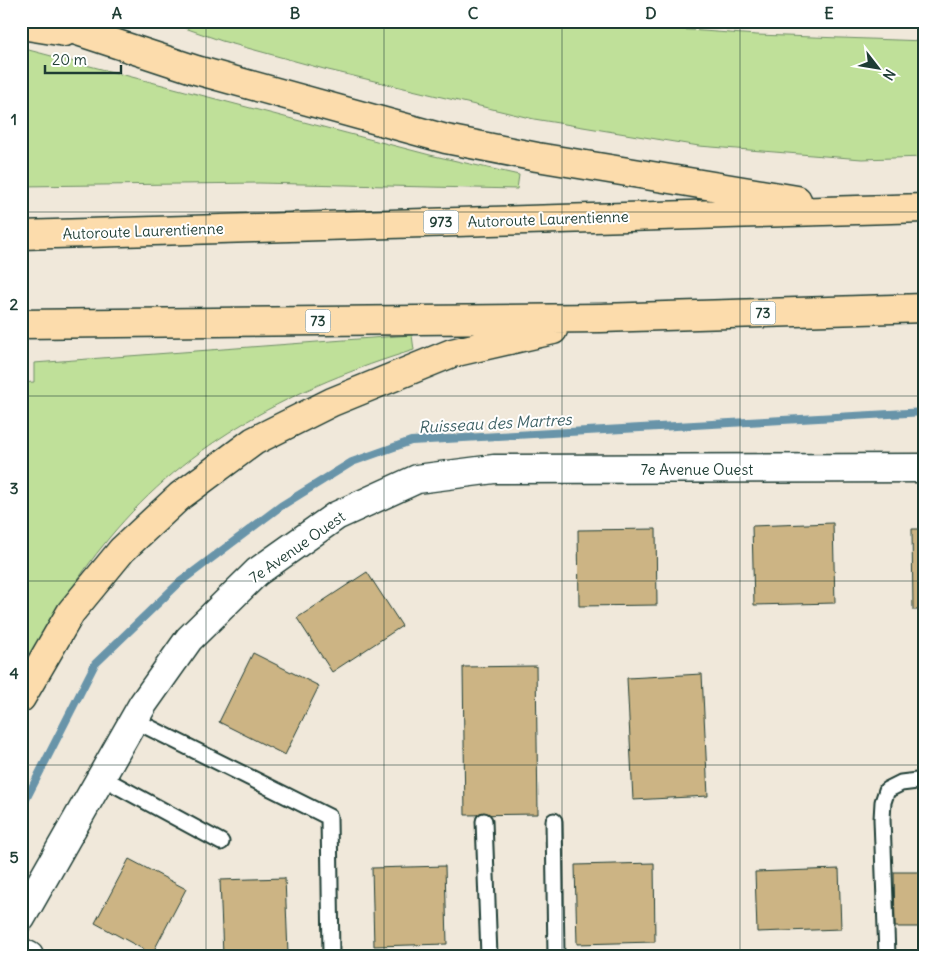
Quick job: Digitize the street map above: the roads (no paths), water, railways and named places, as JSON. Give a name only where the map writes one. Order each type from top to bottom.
[{"type":"highway","points":[[47,21],[196,70],[446,139],[537,157],[860,210]]},
{"type":"highway","points":[[21,25],[96,37]]},
{"type":"highway","name":"Autoroute Laurentienne","points":[[21,235],[925,208]]},
{"type":"highway","name":"73","points":[[26,324],[601,318],[925,308]]},
{"type":"highway","points":[[21,698],[71,612],[122,550],[180,496],[254,441],[332,402],[452,353],[601,318]]},
{"type":"street","name":"7e Avenue Ouest","points":[[21,918],[143,704],[189,639],[257,572],[336,516],[418,479],[494,469],[925,468]]},
{"type":"street","points":[[21,952],[29,956]]},
{"type":"lane","points":[[134,720],[329,817],[331,956]]},
{"type":"lane","points":[[101,777],[221,842]]},
{"type":"lane","points":[[887,956],[883,802],[887,790],[901,783],[925,780]]},
{"type":"lane","points":[[484,821],[489,956]]},
{"type":"lane","points":[[554,821],[556,956]]},
{"type":"waterway","name":"Ruisseau des Martres","points":[[21,809],[95,664],[180,582],[281,506],[352,462],[411,441],[925,412]]}]
